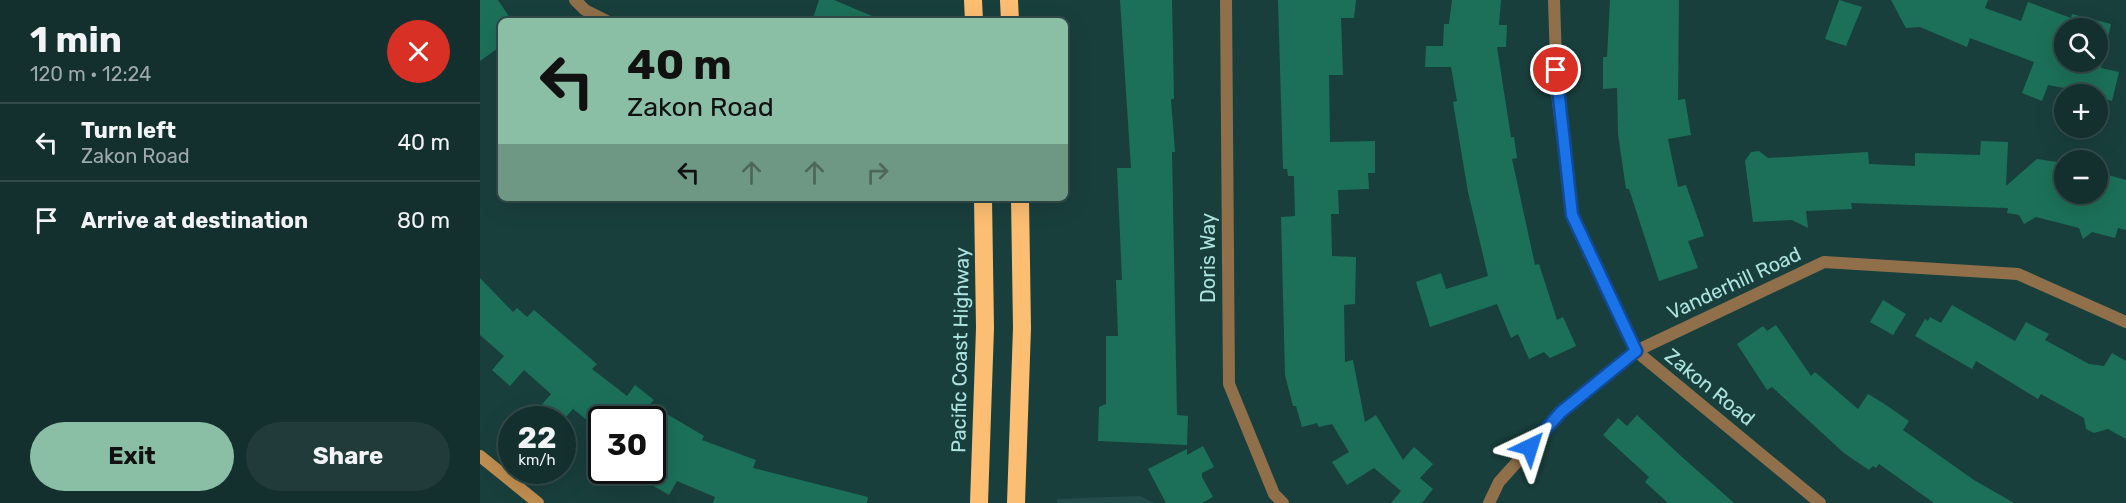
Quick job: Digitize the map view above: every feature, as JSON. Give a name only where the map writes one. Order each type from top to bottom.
[{"type":"highway","points":[[972,0],[974,18]]},
{"type":"highway","points":[[1009,0],[1010,18]]},
{"type":"highway","name":"Pacific Coast Highway","points":[[980,503],[986,328],[983,201]]},
{"type":"highway","points":[[1016,503],[1022,328],[1020,201]]},
{"type":"street","points":[[575,0],[585,10],[601,18]]},
{"type":"street","name":"Doris Way","points":[[1226,0],[1228,384],[1274,494],[1284,503]]},
{"type":"street","name":"Zakon Road","points":[[1554,0],[1557,93],[1572,215],[1636,351],[1820,503]]},
{"type":"street","name":"Vanderhill Road","points":[[1489,503],[1499,482],[1561,412],[1636,351],[1824,262],[2018,274],[2126,322]]},
{"type":"street","points":[[480,456],[538,503]]},
{"type":"shaded area","points":[[1140,496],[1154,503],[1057,503],[1057,499]]},
{"type":"building","points":[[480,0],[498,0],[510,18],[498,18],[498,48],[480,61]]},
{"type":"building","points":[[819,0],[834,0],[877,18],[813,18]]},
{"type":"building","points":[[1120,0],[1172,0],[1174,99],[1171,99],[1175,152],[1172,152],[1177,415],[1188,416],[1187,445],[1098,441],[1099,407],[1106,404],[1106,336],[1118,336],[1116,280],[1122,280],[1117,168],[1131,168]]},
{"type":"building","points":[[1278,0],[1356,0],[1354,18],[1341,18],[1343,75],[1329,75],[1330,142],[1375,141],[1375,173],[1368,173],[1369,189],[1338,190],[1339,214],[1331,214],[1332,256],[1356,257],[1355,304],[1344,305],[1345,362],[1353,360],[1365,422],[1376,415],[1403,460],[1414,447],[1433,464],[1420,478],[1433,489],[1422,503],[1391,503],[1401,491],[1374,468],[1347,485],[1332,462],[1349,452],[1332,424],[1319,427],[1317,423],[1302,427],[1296,406],[1293,406],[1285,375],[1281,217],[1295,216],[1294,176],[1288,176],[1287,169],[1283,169]]},
{"type":"building","points":[[1452,0],[1501,0],[1499,25],[1507,25],[1506,47],[1497,47],[1511,137],[1514,137],[1517,158],[1512,159],[1535,265],[1539,264],[1557,320],[1563,317],[1576,346],[1550,358],[1544,352],[1529,359],[1518,334],[1511,338],[1497,304],[1430,327],[1416,282],[1441,273],[1446,289],[1488,276],[1468,192],[1453,102],[1457,101],[1451,67],[1425,67],[1426,46],[1443,46],[1444,24],[1449,24]]},
{"type":"building","points":[[1610,0],[1679,0],[1678,100],[1685,99],[1691,135],[1668,139],[1678,187],[1686,185],[1704,236],[1688,241],[1698,268],[1659,281],[1629,189],[1626,189],[1618,134],[1617,88],[1603,89],[1603,57],[1607,57]]},
{"type":"building","points":[[1839,0],[1862,7],[1846,46],[1825,39]]},
{"type":"building","points":[[1891,0],[1988,0],[1985,8],[2021,21],[2028,2],[2071,18],[2054,18],[2054,72],[2108,72],[2108,70],[2119,72],[2112,101],[2108,100],[2108,84],[2054,84],[2054,86],[2048,85],[2042,101],[2022,93],[2034,62],[1970,38],[1967,47],[1920,27],[1906,28]]},
{"type":"building","points":[[2072,14],[2088,18],[2071,18]]},
{"type":"building","points":[[1981,141],[2008,142],[2006,186],[2037,159],[2054,162],[2054,204],[2108,204],[2108,175],[2126,180],[2126,230],[2118,228],[2115,238],[2092,232],[2083,239],[2079,228],[2036,217],[2024,224],[2019,215],[2007,213],[2008,208],[1851,203],[1852,209],[1806,211],[1808,228],[1792,220],[1753,222],[1745,161],[1751,152],[1759,151],[1768,158],[1868,152],[1869,164],[1915,166],[1915,153],[1980,155]]},
{"type":"building","points":[[480,278],[513,312],[517,308],[527,317],[534,310],[597,364],[592,369],[627,396],[635,385],[654,400],[650,404],[653,406],[588,406],[588,421],[576,411],[576,406],[541,406],[551,394],[524,370],[510,386],[492,370],[504,356],[480,335]]},
{"type":"building","points":[[1883,300],[1906,314],[1893,335],[1870,322]]},
{"type":"building","points":[[1952,305],[2015,341],[2026,322],[2049,334],[2045,340],[2089,364],[2104,366],[2112,353],[2126,361],[2126,439],[2108,429],[2094,433],[2086,429],[2084,418],[2041,394],[2038,399],[1976,361],[1972,369],[1915,336],[1925,319],[1928,321],[1930,317],[1941,323]]},
{"type":"building","points":[[1776,325],[1811,376],[1815,372],[1858,409],[1868,394],[1883,403],[1909,421],[1903,430],[1974,480],[2014,503],[1934,503],[1879,464],[1876,468],[1873,466],[1869,470],[1844,453],[1772,387],[1767,390],[1737,344],[1763,326],[1767,331]]},
{"type":"building","points":[[666,413],[704,436],[702,440],[756,460],[753,468],[868,497],[867,503],[713,503],[715,497],[677,481],[669,495],[650,484],[666,484]]},
{"type":"building","points":[[1637,415],[1734,503],[1668,503],[1645,482],[1649,477],[1603,435],[1618,418],[1627,426]]},
{"type":"building","points":[[1203,446],[1214,467],[1202,473],[1202,477],[1213,497],[1202,503],[1166,503],[1148,469],[1187,449],[1187,455]]},
{"type":"route","points":[[1530,447],[1561,412],[1636,351],[1572,215],[1556,70]]}]
